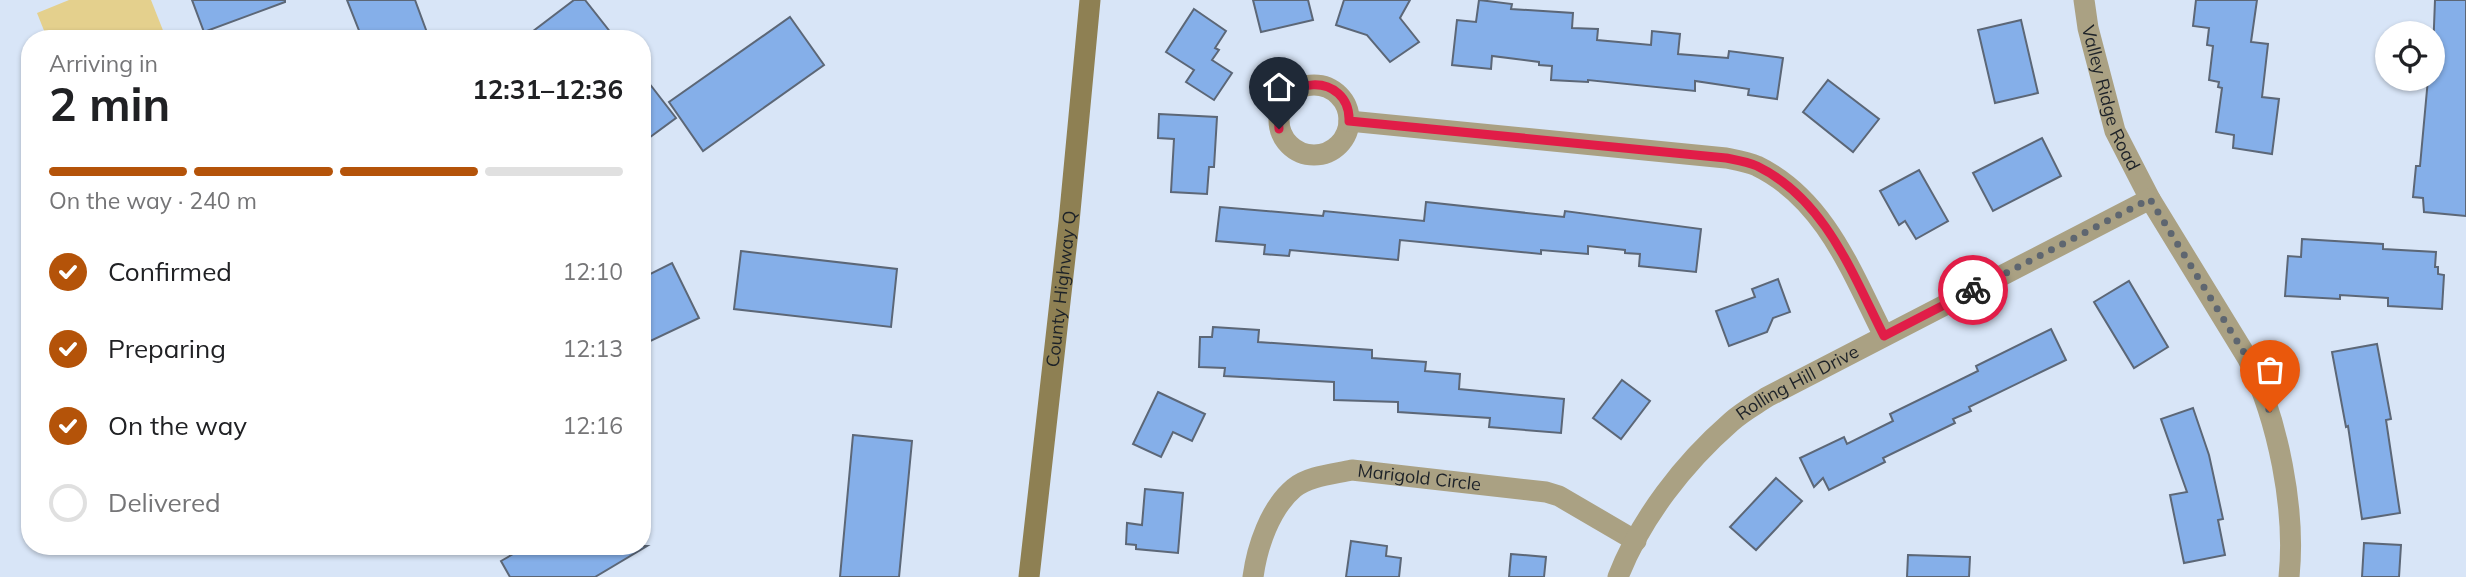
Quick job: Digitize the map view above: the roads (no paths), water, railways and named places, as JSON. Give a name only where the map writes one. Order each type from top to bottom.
[{"type":"main road","name":"County Highway Q","points":[[1029,577],[1069,222],[1090,0]]},
{"type":"street","name":"Valley Ridge Road","points":[[2084,0],[2088,29],[2115,131],[2150,199],[2243,349],[2259,382],[2282,459],[2291,551],[2289,577]]},
{"type":"street","points":[[1349,121],[1726,158],[1755,165],[1787,184],[1830,230],[1884,336]]},
{"type":"street","name":"Rolling Hill Drive","points":[[1618,577],[1668,488],[1732,421],[1766,397],[2150,199]]},
{"type":"street","name":"Marigold Circle","points":[[1253,577],[1261,538],[1275,511],[1295,487],[1321,477],[1352,470],[1546,492],[1559,496],[1636,541]]}]
